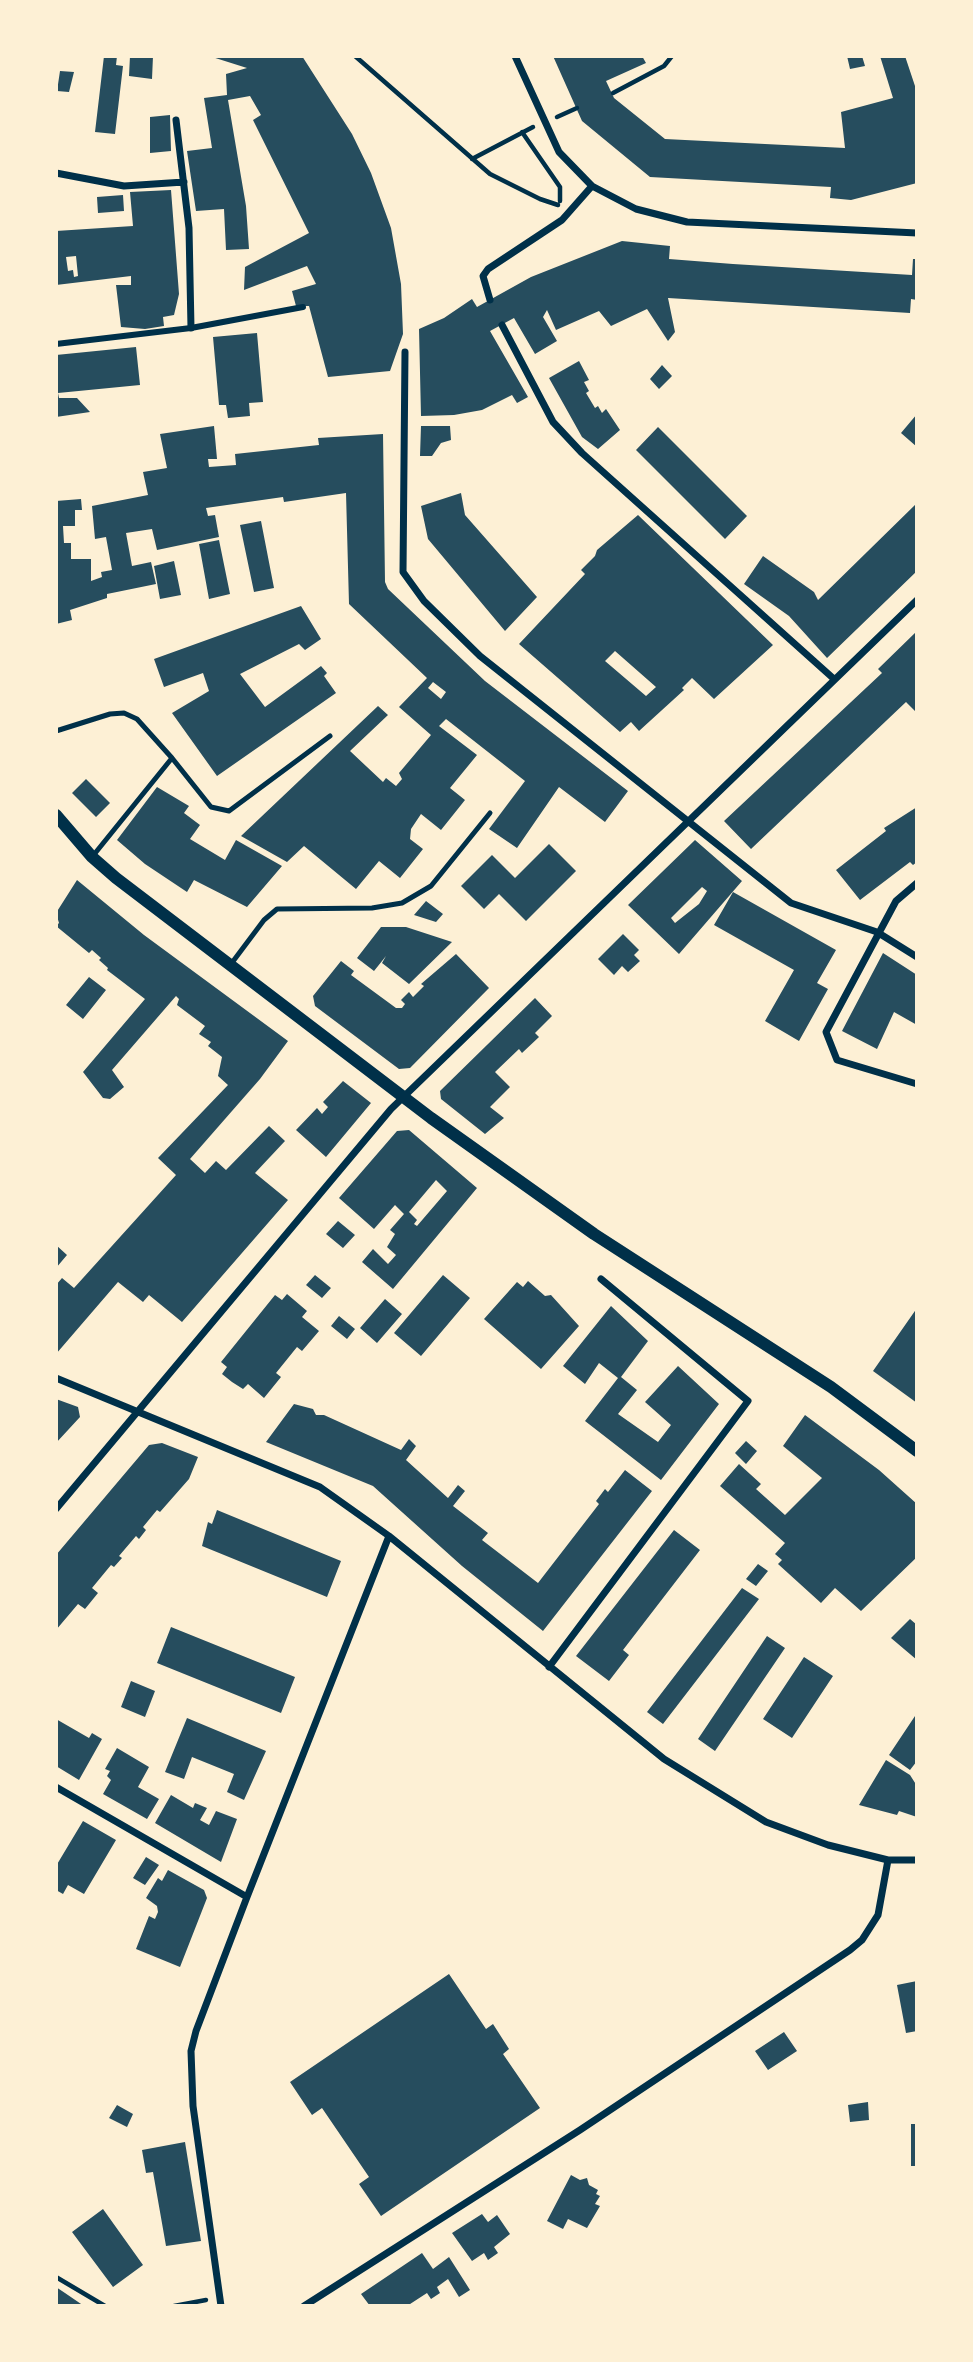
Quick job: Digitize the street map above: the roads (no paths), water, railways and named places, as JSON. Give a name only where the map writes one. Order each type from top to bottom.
[{"type":"street","points":[[515,56],[559,152],[592,186],[635,209],[687,222],[917,233]]},
{"type":"street","points":[[176,120],[189,229],[191,328]]},
{"type":"street","points":[[56,173],[124,186],[184,182]]},
{"type":"street","points":[[490,300],[483,276],[488,269],[562,220],[592,186]]},
{"type":"street","points":[[56,344],[191,328],[303,307]]},
{"type":"street","points":[[502,325],[553,422],[582,453],[834,679]]},
{"type":"street","points":[[405,352],[403,572],[424,601],[480,656],[688,819],[791,904],[877,932],[917,957]]},
{"type":"street","points":[[56,1509],[403,1097],[917,600]]},
{"type":"street","points":[[56,815],[92,857],[229,967],[403,1097],[594,1234],[831,1387],[917,1451]]},
{"type":"street","points":[[917,883],[895,901],[826,1032],[837,1060],[917,1084]]},
{"type":"street","points":[[550,1667],[748,1401],[601,1279]]},
{"type":"street","points":[[56,1378],[320,1487],[389,1536],[664,1759],[726,1799],[779,1827],[828,1845],[888,1860],[917,1860]]},
{"type":"street","points":[[222,2306],[193,2106],[191,2051],[196,2031],[247,1897],[389,1536]]},
{"type":"street","points":[[56,1787],[247,1897]]},
{"type":"street","points":[[304,2306],[580,2130],[850,1950],[867,1934],[878,1915],[888,1860]]},
{"type":"lane","points":[[56,731],[110,714],[124,713],[137,719],[211,807],[229,811],[330,736]]},
{"type":"lane","points":[[92,857],[172,758]]},
{"type":"lane","points":[[229,967],[264,920],[277,909],[372,908],[402,903],[431,886],[489,813]]}]
